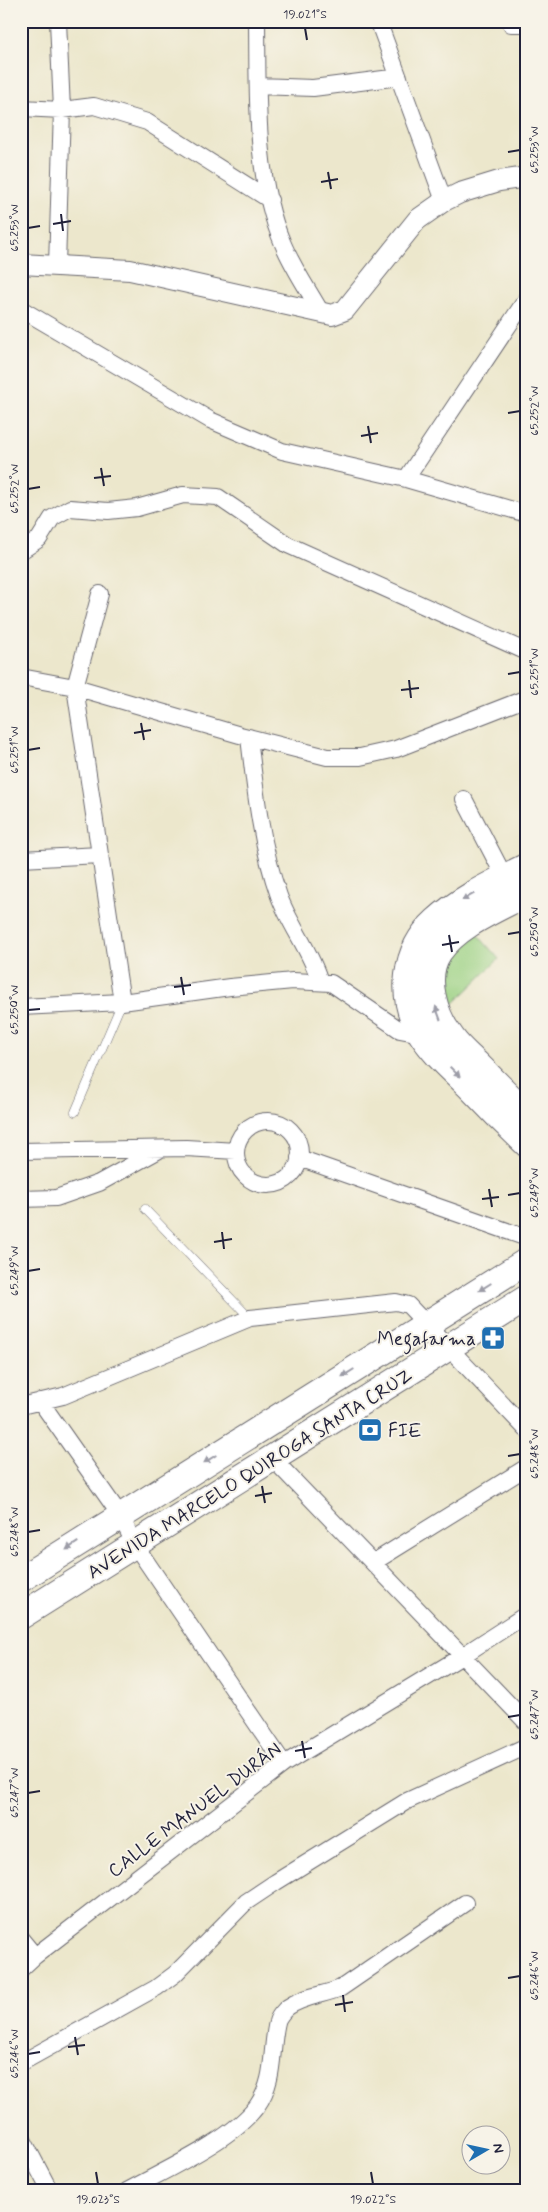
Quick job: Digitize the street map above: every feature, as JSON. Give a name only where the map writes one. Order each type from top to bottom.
[{"type":"highway","points":[[437,1042],[442,1023],[432,993],[432,975],[438,953],[452,938],[521,887]]},
{"type":"highway","points":[[437,1042],[527,1114]]},
{"type":"highway","points":[[437,1042],[527,1144]]},
{"type":"highway","name":"AVENIDA MARCELO QUIROGA SANTA CRUZ","points":[[21,1579],[120,1515],[527,1261]]},
{"type":"highway","name":"AVENIDA MARCELO QUIROGA SANTA CRUZ","points":[[21,1616],[527,1298]]},
{"type":"street","points":[[57,265],[62,110],[58,21]]},
{"type":"street","points":[[257,21],[258,86],[264,182],[283,243],[322,314]]},
{"type":"street","points":[[380,26],[444,201]]},
{"type":"street","points":[[258,86],[313,88],[399,77]]},
{"type":"street","points":[[21,108],[62,110],[94,106],[147,122],[270,200]]},
{"type":"street","points":[[21,264],[130,270],[332,315],[345,310],[417,220],[460,192],[498,181],[527,177]]},
{"type":"street","points":[[406,479],[527,298]]},
{"type":"street","points":[[21,310],[210,420],[282,451],[406,479],[527,514]]},
{"type":"street","points":[[21,551],[39,540],[52,518],[70,508],[108,511],[136,508],[183,495],[218,497],[288,544],[527,652]]},
{"type":"street","points":[[100,594],[75,687],[122,1002]]},
{"type":"street","points":[[21,677],[75,687],[249,737],[327,757],[360,758],[396,749],[527,698]]},
{"type":"street","points":[[249,737],[268,860],[279,897],[315,962],[320,982]]},
{"type":"street","points":[[464,799],[521,887]]},
{"type":"street","points":[[21,859],[100,855]]},
{"type":"street","points":[[21,1007],[122,1002],[230,987],[294,981],[320,982],[331,983],[400,1030],[437,1042]]},
{"type":"street","points":[[271,1121],[281,1124],[290,1130],[296,1138],[299,1147],[299,1158],[296,1168],[289,1177],[270,1185],[259,1184],[249,1179],[242,1172],[237,1162],[236,1151],[243,1132],[251,1125],[271,1121]]},
{"type":"street","points":[[21,1199],[56,1198],[99,1183],[163,1148]]},
{"type":"street","points":[[21,1151],[163,1148],[236,1151]]},
{"type":"street","points":[[299,1158],[527,1238]]},
{"type":"street","points":[[21,1406],[63,1396],[250,1318],[396,1302],[408,1305],[427,1323],[527,1430]]},
{"type":"street","points":[[40,1401],[120,1515],[135,1545],[284,1764]]},
{"type":"street","points":[[272,1458],[527,1722]]},
{"type":"street","points":[[374,1562],[527,1467]]},
{"type":"street","name":"CALLE MANUEL DURÁN","points":[[21,1969],[34,1956],[284,1764],[462,1656],[527,1614]]},
{"type":"street","points":[[21,2063],[156,1988],[175,1974],[246,1902],[346,1838],[407,1801],[527,1746]]},
{"type":"street","points":[[127,2191],[224,2137],[256,2106],[268,2086],[277,2020],[287,2008],[308,1997],[326,1994],[342,1988],[465,1902]]},
{"type":"street","points":[[21,1939],[34,1956]]},
{"type":"street","points":[[21,2136],[50,2191]]},
{"type":"lane","points":[[75,1112],[122,1002]]},
{"type":"lane","points":[[145,1209],[250,1318]]},
{"type":"green space","points":[[477,934],[499,959],[450,1007],[444,984],[445,974],[459,950]]},
{"type":"place","name":"Megafarma","points":[[493,1338]]},
{"type":"place","name":"FIE","points":[[370,1430]]}]
